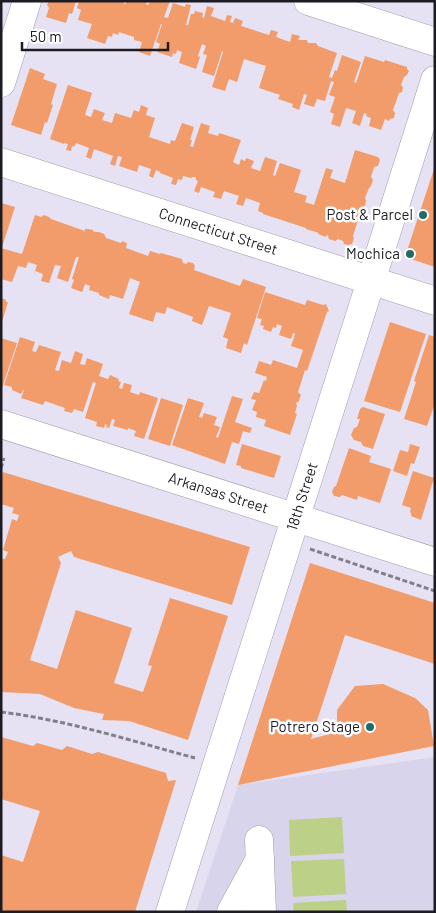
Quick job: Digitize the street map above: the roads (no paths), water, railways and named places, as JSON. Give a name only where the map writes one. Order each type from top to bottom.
[{"type":"street","points":[[1,83],[27,1]]},
{"type":"street","points":[[308,1],[435,42]]},
{"type":"street","name":"18th Street","points":[[170,912],[435,80]]},
{"type":"street","name":"Connecticut Street","points":[[1,162],[435,301]]},
{"type":"street","name":"Arkansas Street","points":[[1,424],[435,562]]},
{"type":"street","points":[[231,912],[260,850],[262,912]]},
{"type":"place","name":"Post & Parcel","points":[[423,215]]},
{"type":"place","name":"Mochica","points":[[410,254]]},
{"type":"place","name":"Potrero Stage","points":[[370,727]]}]
